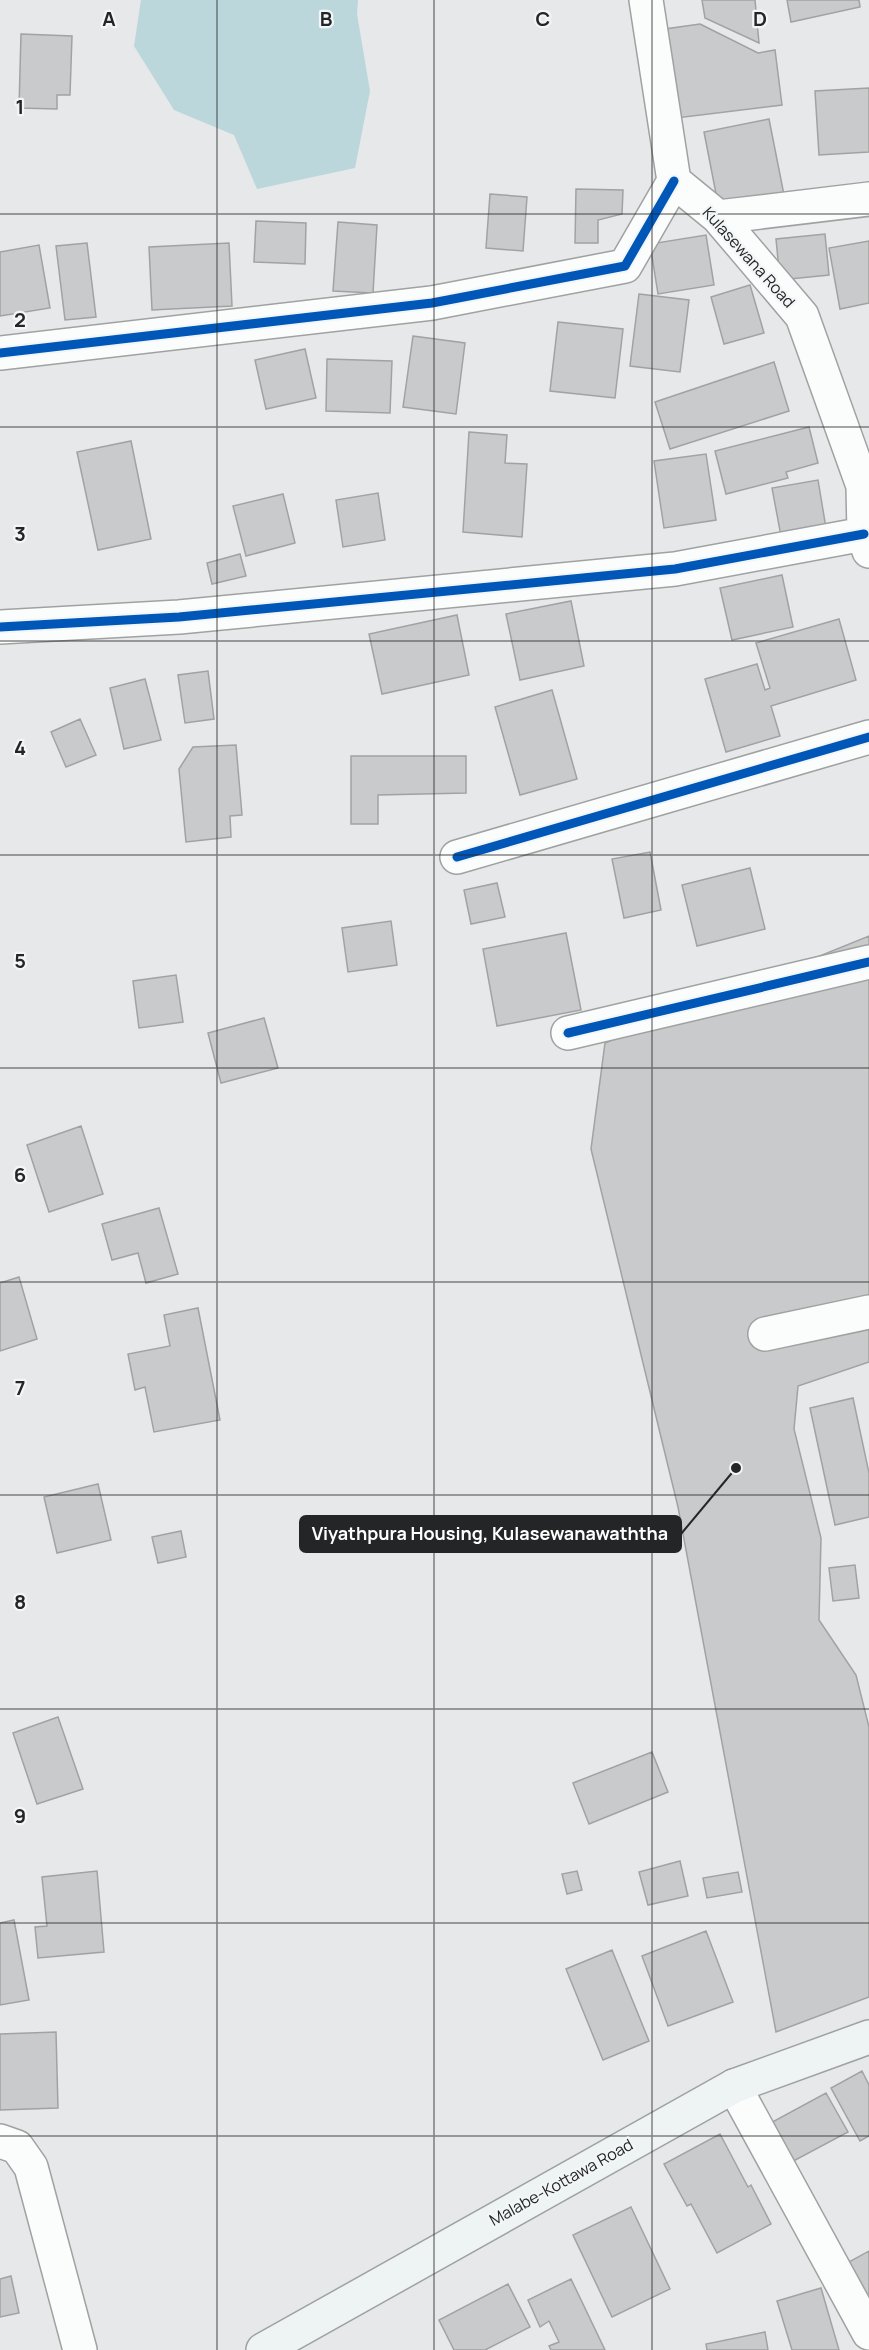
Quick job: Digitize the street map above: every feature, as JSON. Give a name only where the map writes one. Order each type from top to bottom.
[{"type":"main road","name":"Malabe-Kottawa Road","points":[[263,2350],[734,2086],[869,2037]]},
{"type":"street","points":[[0,353],[432,303],[625,266],[674,181],[646,0]]},
{"type":"street","name":"Kulasewana Road","points":[[674,181],[718,217],[802,316],[863,486],[866,543]]},
{"type":"street","points":[[718,217],[869,199]]},
{"type":"street","points":[[0,627],[179,617],[675,569],[866,543]]},
{"type":"street","points":[[457,857],[869,737]]},
{"type":"street","points":[[568,1033],[869,962]]},
{"type":"street","points":[[765,1334],[869,1312]]},
{"type":"street","points":[[734,2086],[869,2333]]},
{"type":"street","points":[[0,2141],[17,2147],[31,2168],[80,2350]]},
{"type":"shaded area","points":[[141,0],[358,0],[357,14],[370,91],[355,168],[257,189],[234,135],[174,110],[134,46]]},
{"type":"building","points":[[702,0],[755,0],[759,43],[705,18]]},
{"type":"building","points":[[787,0],[859,0],[860,7],[791,22]]},
{"type":"building","points":[[700,24],[758,53],[775,50],[782,105],[668,119],[658,30]]},
{"type":"building","points":[[21,34],[72,36],[70,95],[57,95],[57,109],[19,108]]},
{"type":"building","points":[[869,88],[869,152],[819,155],[815,91]]},
{"type":"building","points":[[769,119],[784,195],[719,209],[704,132]]},
{"type":"building","points":[[576,189],[623,190],[622,214],[598,220],[598,243],[575,243]]},
{"type":"building","points":[[490,194],[527,197],[523,251],[486,248]]},
{"type":"building","points":[[256,221],[306,223],[305,264],[254,262]]},
{"type":"building","points":[[338,222],[377,225],[373,293],[333,291]]},
{"type":"building","points":[[825,234],[829,275],[780,280],[776,239]]},
{"type":"building","points":[[706,235],[714,285],[658,294],[650,244]]},
{"type":"building","points":[[869,241],[869,303],[840,309],[829,248]]},
{"type":"building","points":[[87,243],[96,317],[65,320],[56,246]]},
{"type":"building","points":[[229,243],[232,306],[152,310],[149,247]]},
{"type":"building","points":[[39,245],[50,308],[0,316],[0,252]]},
{"type":"building","points":[[750,285],[764,333],[724,344],[711,297]]},
{"type":"building","points":[[639,294],[689,300],[680,372],[630,366]]},
{"type":"building","points":[[558,322],[623,329],[615,398],[550,391]]},
{"type":"building","points":[[413,336],[465,343],[456,414],[403,407]]},
{"type":"building","points":[[305,349],[316,398],[266,409],[255,360]]},
{"type":"building","points":[[327,359],[392,361],[390,413],[326,411]]},
{"type":"building","points":[[774,362],[789,411],[670,449],[655,402]]},
{"type":"building","points":[[809,427],[818,463],[786,472],[788,478],[726,494],[715,451]]},
{"type":"building","points":[[469,432],[507,435],[505,463],[527,464],[522,537],[463,532]]},
{"type":"building","points":[[131,441],[151,539],[98,550],[77,452]]},
{"type":"building","points":[[706,454],[716,520],[664,528],[654,461]]},
{"type":"building","points":[[818,480],[826,528],[781,536],[772,488]]},
{"type":"building","points":[[378,493],[385,540],[343,547],[336,500]]},
{"type":"building","points":[[283,494],[295,543],[246,556],[233,506]]},
{"type":"building","points":[[240,554],[246,576],[212,584],[207,563]]},
{"type":"building","points":[[782,575],[793,627],[732,640],[720,588]]},
{"type":"building","points":[[571,601],[584,666],[520,680],[506,614]]},
{"type":"building","points":[[457,615],[469,675],[382,694],[369,634]]},
{"type":"building","points":[[839,619],[856,680],[771,706],[780,736],[726,752],[705,679],[757,664],[765,690],[770,688],[756,643]]},
{"type":"building","points":[[208,671],[214,719],[185,723],[178,675]]},
{"type":"building","points":[[145,679],[161,740],[124,749],[110,688]]},
{"type":"building","points":[[552,690],[577,779],[520,795],[495,707]]},
{"type":"building","points":[[80,719],[96,755],[66,767],[51,732]]},
{"type":"building","points":[[236,745],[242,815],[230,816],[231,837],[186,842],[179,769],[193,747]]},
{"type":"building","points":[[351,756],[466,756],[466,793],[378,795],[378,824],[351,824]]},
{"type":"building","points":[[650,852],[661,910],[624,918],[612,859]]},
{"type":"building","points":[[750,868],[765,929],[697,946],[682,885]]},
{"type":"building","points":[[497,883],[505,917],[471,924],[464,890]]},
{"type":"building","points":[[391,921],[397,965],[348,972],[342,928]]},
{"type":"building","points":[[566,933],[581,1010],[497,1026],[483,949]]},
{"type":"building","points":[[869,936],[869,1362],[798,1386],[794,1429],[821,1538],[819,1620],[856,1675],[869,1727],[869,1997],[776,2032],[678,1507],[591,1149],[605,1043]]},
{"type":"building","points":[[176,975],[183,1022],[139,1028],[133,981]]},
{"type":"building","points":[[264,1018],[278,1068],[221,1083],[208,1033]]},
{"type":"building","points":[[81,1126],[103,1194],[49,1212],[27,1145]]},
{"type":"building","points":[[159,1208],[178,1274],[146,1283],[138,1253],[112,1260],[102,1224]]},
{"type":"building","points":[[19,1277],[37,1339],[0,1351],[0,1283]]},
{"type":"building","points":[[198,1308],[220,1420],[154,1432],[145,1387],[135,1390],[128,1354],[170,1346],[164,1315]]},
{"type":"building","points":[[853,1398],[869,1473],[869,1517],[835,1525],[810,1408]]},
{"type":"building","points":[[98,1484],[111,1540],[57,1553],[44,1497]]},
{"type":"building","points":[[181,1531],[186,1557],[158,1563],[152,1537]]},
{"type":"building","points":[[855,1565],[859,1598],[833,1601],[829,1568]]},
{"type":"building","points":[[58,1717],[83,1789],[37,1804],[13,1733]]},
{"type":"building","points":[[652,1752],[668,1792],[589,1824],[573,1783]]},
{"type":"building","points":[[680,1861],[688,1896],[648,1905],[639,1872]]},
{"type":"building","points":[[97,1871],[104,1952],[38,1958],[35,1927],[47,1926],[42,1877]]},
{"type":"building","points":[[577,1871],[582,1890],[567,1894],[562,1874]]},
{"type":"building","points":[[738,1872],[742,1892],[707,1898],[703,1878]]},
{"type":"building","points":[[14,1920],[29,2000],[0,2005],[0,1923]]},
{"type":"building","points":[[706,1931],[733,2002],[668,2026],[642,1956]]},
{"type":"building","points":[[612,1950],[649,2041],[603,2060],[566,1969]]},
{"type":"building","points":[[56,2032],[58,2108],[0,2110],[0,2034]]},
{"type":"building","points":[[862,2071],[869,2085],[869,2136],[860,2141],[831,2088]]},
{"type":"building","points":[[826,2093],[848,2132],[786,2165],[765,2126]]},
{"type":"building","points":[[720,2134],[748,2187],[751,2185],[771,2224],[717,2253],[691,2204],[687,2206],[664,2164]]},
{"type":"building","points":[[631,2207],[670,2289],[612,2317],[573,2235]]},
{"type":"building","points":[[869,2251],[869,2305],[847,2263]]},
{"type":"building","points":[[11,2276],[19,2313],[0,2317],[0,2279]]},
{"type":"building","points":[[571,2279],[605,2350],[551,2350],[549,2346],[559,2342],[549,2321],[540,2327],[528,2300]]},
{"type":"building","points":[[508,2284],[530,2327],[485,2350],[454,2350],[439,2320]]},
{"type":"building","points":[[821,2288],[839,2350],[792,2350],[777,2301]]},
{"type":"building","points":[[765,2332],[768,2350],[707,2350],[706,2344]]},
{"type":"cycle path","points":[[0,353],[432,303],[625,266],[674,181]]},
{"type":"cycle path","points":[[0,627],[179,617],[675,569],[864,534]]},
{"type":"cycle path","points":[[457,857],[869,737]]},
{"type":"cycle path","points":[[568,1033],[869,962]]},
{"type":"place","name":"Viyathpura Housing, Kulasewanawaththa","points":[[736,1468]]}]
